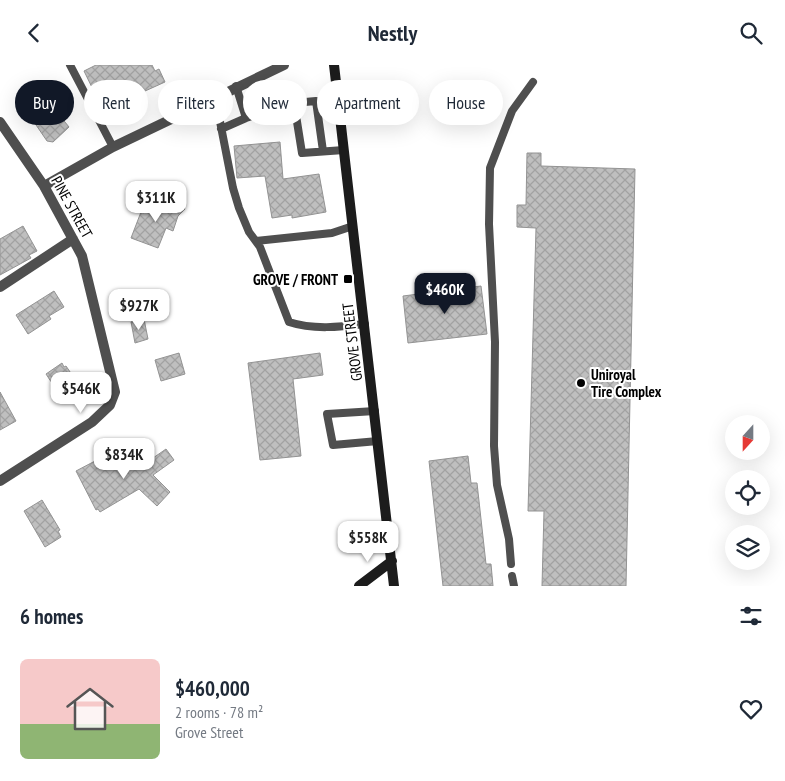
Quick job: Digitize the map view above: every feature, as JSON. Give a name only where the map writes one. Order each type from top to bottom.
[{"type":"main road","name":"GROVE STREET","points":[[334,65],[394,586]]},
{"type":"main road","points":[[359,586],[392,561]]},
{"type":"street","points":[[233,88],[284,65]]},
{"type":"street","name":"PINE STREET","points":[[0,122],[44,186],[82,256],[115,392],[110,405],[92,422],[0,481]]},
{"type":"street","points":[[44,186],[113,147],[158,125]]},
{"type":"street","points":[[0,287],[73,239]]},
{"type":"lane","points":[[70,65],[113,147]]},
{"type":"lane","points":[[512,564],[509,539],[497,485],[494,446],[495,342],[489,224],[490,168],[512,111],[533,82]]},
{"type":"lane","points":[[236,86],[243,108]]},
{"type":"lane","points":[[307,102],[316,101],[323,151]]},
{"type":"lane","points":[[221,129],[243,119]]},
{"type":"lane","points":[[220,125],[233,188],[242,216],[260,247],[289,322],[300,326],[365,324]]},
{"type":"lane","points":[[298,125],[302,153],[344,149]]},
{"type":"lane","points":[[256,241],[332,233],[353,226]]},
{"type":"lane","points":[[375,411],[327,414],[333,445],[378,441]]},
{"type":"lane","points":[[512,575],[514,586]]},
{"type":"building","points":[[96,65],[152,65],[155,71],[159,69],[164,80],[158,80],[158,85],[148,90],[148,80],[88,80],[84,71]]},
{"type":"building","points":[[36,125],[67,125],[69,127],[53,142],[47,141]]},
{"type":"building","points":[[280,142],[283,179],[319,174],[326,212],[292,218],[292,215],[272,218],[265,176],[237,178],[234,146]]},
{"type":"building","name":"Uniroyal Tire Complex","points":[[527,153],[541,153],[541,166],[635,169],[626,586],[542,586],[544,511],[528,511],[536,228],[517,227],[517,205],[526,205]]},
{"type":"building","points":[[148,200],[166,207],[179,202],[185,209],[178,216],[173,231],[166,228],[158,248],[131,238],[141,212],[144,213]]},
{"type":"building","points":[[23,226],[37,251],[29,255],[31,258],[0,275],[0,239]]},
{"type":"building","points":[[481,286],[487,334],[408,343],[403,296]]},
{"type":"building","points":[[54,291],[64,307],[49,316],[51,319],[28,334],[16,315]]},
{"type":"building","points":[[144,319],[148,339],[135,343],[131,322]]},
{"type":"building","points":[[179,353],[185,374],[161,381],[155,360]]},
{"type":"building","points":[[320,353],[323,375],[293,379],[301,456],[260,460],[248,363]]},
{"type":"building","points":[[62,363],[81,388],[63,400],[46,374]]},
{"type":"building","points":[[0,392],[16,421],[0,430]]},
{"type":"building","points":[[166,449],[174,460],[153,475],[170,492],[157,506],[139,489],[100,512],[98,509],[96,510],[76,471],[95,461],[99,469],[124,450],[131,460],[136,456],[143,465]]},
{"type":"building","points":[[468,456],[471,483],[477,483],[486,564],[491,564],[493,586],[443,586],[429,461]]},
{"type":"building","points":[[42,500],[60,530],[58,531],[61,537],[45,547],[24,511]]},
{"type":"place","name":"GROVE / FRONT","points":[[348,279]]},
{"type":"place","name":"Uniroyal Tire Complex","points":[[581,383]]}]
